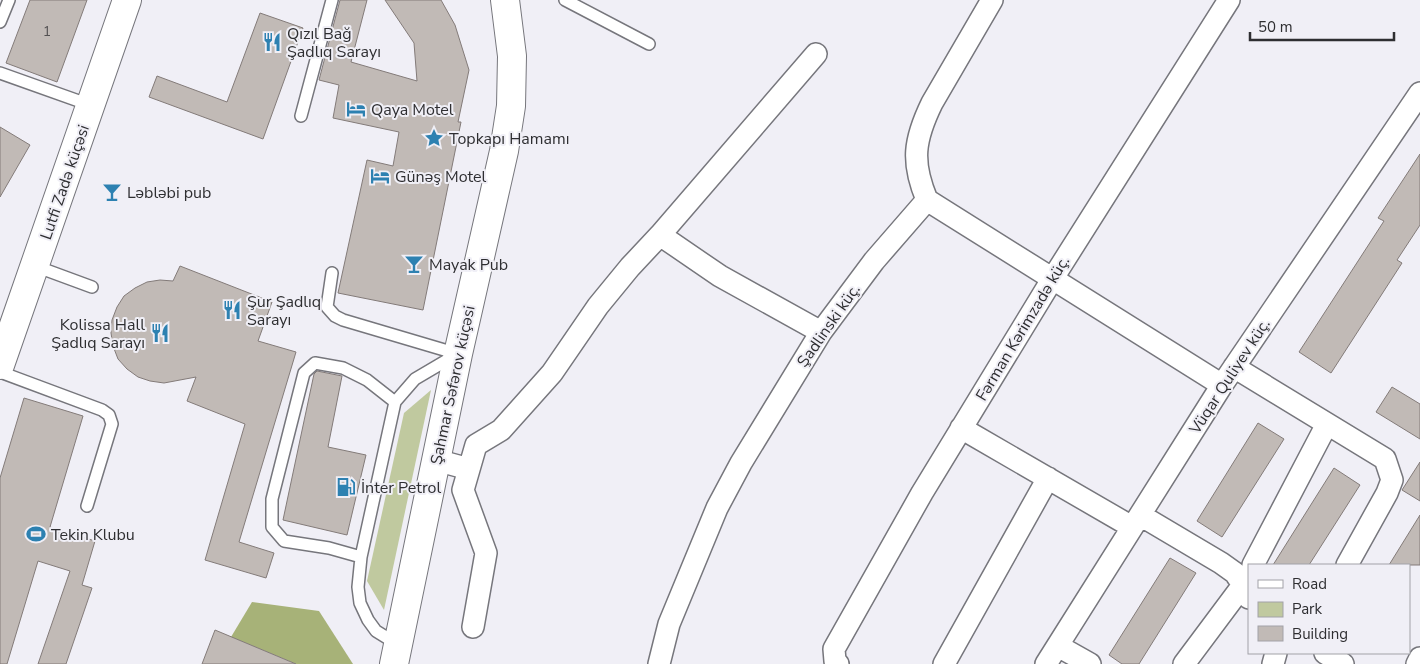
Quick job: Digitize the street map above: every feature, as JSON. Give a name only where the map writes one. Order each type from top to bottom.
[{"type":"main road","name":"Lutfi Zadə küçəsi","points":[[0,365],[127,0]]},
{"type":"main road","points":[[487,0],[499,33],[511,97]]},
{"type":"main road","points":[[505,0],[512,46],[511,97]]},
{"type":"main road","name":"Şahmar Səfərov küçəsi","points":[[395,654],[458,354],[502,166],[511,97]]},
{"type":"street","points":[[992,0],[923,121],[917,148],[917,170],[919,181],[927,200],[1052,278],[1228,376],[1327,424],[1385,460],[1392,480],[1387,493],[1348,564]]},
{"type":"street","name":"Fərman Kərimzadə küç.","points":[[838,664],[835,661],[834,649],[841,634],[961,428],[1052,278],[1229,0]]},
{"type":"street","points":[[473,627],[486,552],[463,490],[476,445],[501,430],[552,373],[598,306],[630,267],[816,54]]},
{"type":"street","name":"Vüqar Quliyev küç.","points":[[1046,664],[1228,376],[1420,93]]},
{"type":"street","name":"Şadlinski küç.","points":[[659,664],[669,624],[718,508],[741,463],[821,332],[874,260],[927,200]]},
{"type":"street","points":[[660,234],[754,297],[821,332]]},
{"type":"street","points":[[1255,564],[1327,424]]},
{"type":"street","points":[[961,428],[1048,478],[1221,563],[1235,573],[1247,586],[1184,664]]},
{"type":"street","points":[[436,460],[469,469]]},
{"type":"street","points":[[944,664],[1048,478]]},
{"type":"street","points":[[1058,646],[1090,664]]},
{"type":"street","points":[[1327,654],[1343,664]]},
{"type":"street","points":[[1416,664],[1420,658]]},
{"type":"lane","points":[[0,22],[8,0]]},
{"type":"lane","points":[[301,116],[332,0]]},
{"type":"lane","points":[[565,0],[650,44]]},
{"type":"lane","points":[[0,73],[91,105]]},
{"type":"lane","points":[[34,266],[92,287]]},
{"type":"lane","points":[[332,273],[327,307],[335,316],[458,354]]},
{"type":"lane","points":[[395,654],[368,620],[360,603],[358,587],[361,557],[395,402],[415,380],[458,354]]},
{"type":"lane","points":[[361,557],[329,548],[284,541],[272,527],[272,499],[304,372],[315,363],[343,368],[367,380],[395,402]]},
{"type":"lane","points":[[0,372],[102,410],[109,415],[112,424],[87,506]]},
{"type":"green space","points":[[431,390],[384,610],[367,581],[404,413]]},
{"type":"green space","points":[[252,602],[319,611],[353,664],[296,664],[231,637]]},
{"type":"building","points":[[30,0],[87,0],[57,82],[6,63]]},
{"type":"building","points":[[340,0],[367,0],[351,62],[417,81],[414,43],[385,0],[441,0],[455,25],[469,70],[458,122],[461,122],[423,310],[338,293],[367,160],[393,166],[399,132],[333,118],[339,85],[319,80]]},
{"type":"building","points":[[260,13],[303,28],[263,139],[149,97],[157,76],[227,102]]},
{"type":"building","points":[[0,127],[30,145],[0,197]]},
{"type":"building","points":[[1420,154],[1420,225],[1397,260],[1402,263],[1331,373],[1299,352],[1384,221],[1378,218]]},
{"type":"building","points":[[180,266],[272,302],[258,341],[296,352],[239,542],[274,553],[266,578],[205,560],[245,424],[187,401],[196,377],[164,383],[138,377],[118,359],[113,346],[112,320],[124,296],[147,282],[173,281]]},
{"type":"building","points":[[317,371],[342,376],[328,447],[366,455],[347,535],[283,520],[314,374]]},
{"type":"building","points":[[1392,387],[1420,404],[1420,439],[1376,412]]},
{"type":"building","name":"Tekin Klubu","points":[[24,398],[83,416],[50,527],[95,541],[82,585],[92,588],[66,664],[38,664],[70,571],[38,561],[7,664],[0,664],[0,478]]},
{"type":"building","points":[[1258,423],[1284,439],[1222,537],[1197,521]]},
{"type":"building","points":[[1420,462],[1420,501],[1402,490]]},
{"type":"building","points":[[1334,468],[1360,485],[1310,564],[1274,564]]},
{"type":"building","points":[[1420,515],[1420,565],[1390,564]]},
{"type":"building","points":[[1170,558],[1196,573],[1139,664],[1122,664],[1109,655]]},
{"type":"building","points":[[215,630],[296,664],[202,664]]},
{"type":"place","name":"Qızıl Bağ Şadlıq Sarayı","points":[[272,42]]},
{"type":"place","name":"Qaya Motel","points":[[356,109]]},
{"type":"place","name":"Topkapı Hamamı","points":[[434,138]]},
{"type":"place","name":"Günəş Motel","points":[[380,176]]},
{"type":"place","name":"Ləbləbi pub","points":[[112,192]]},
{"type":"place","name":"Mayak Pub","points":[[414,264]]},
{"type":"place","name":"Şur Şadlıq Sarayı","points":[[232,310]]},
{"type":"place","name":"Kolissa Hall Şadlıq Sarayı","points":[[160,333]]},
{"type":"place","name":"İnter Petrol","points":[[346,487]]},
{"type":"place","name":"Tekin Klubu","points":[[36,534]]}]
